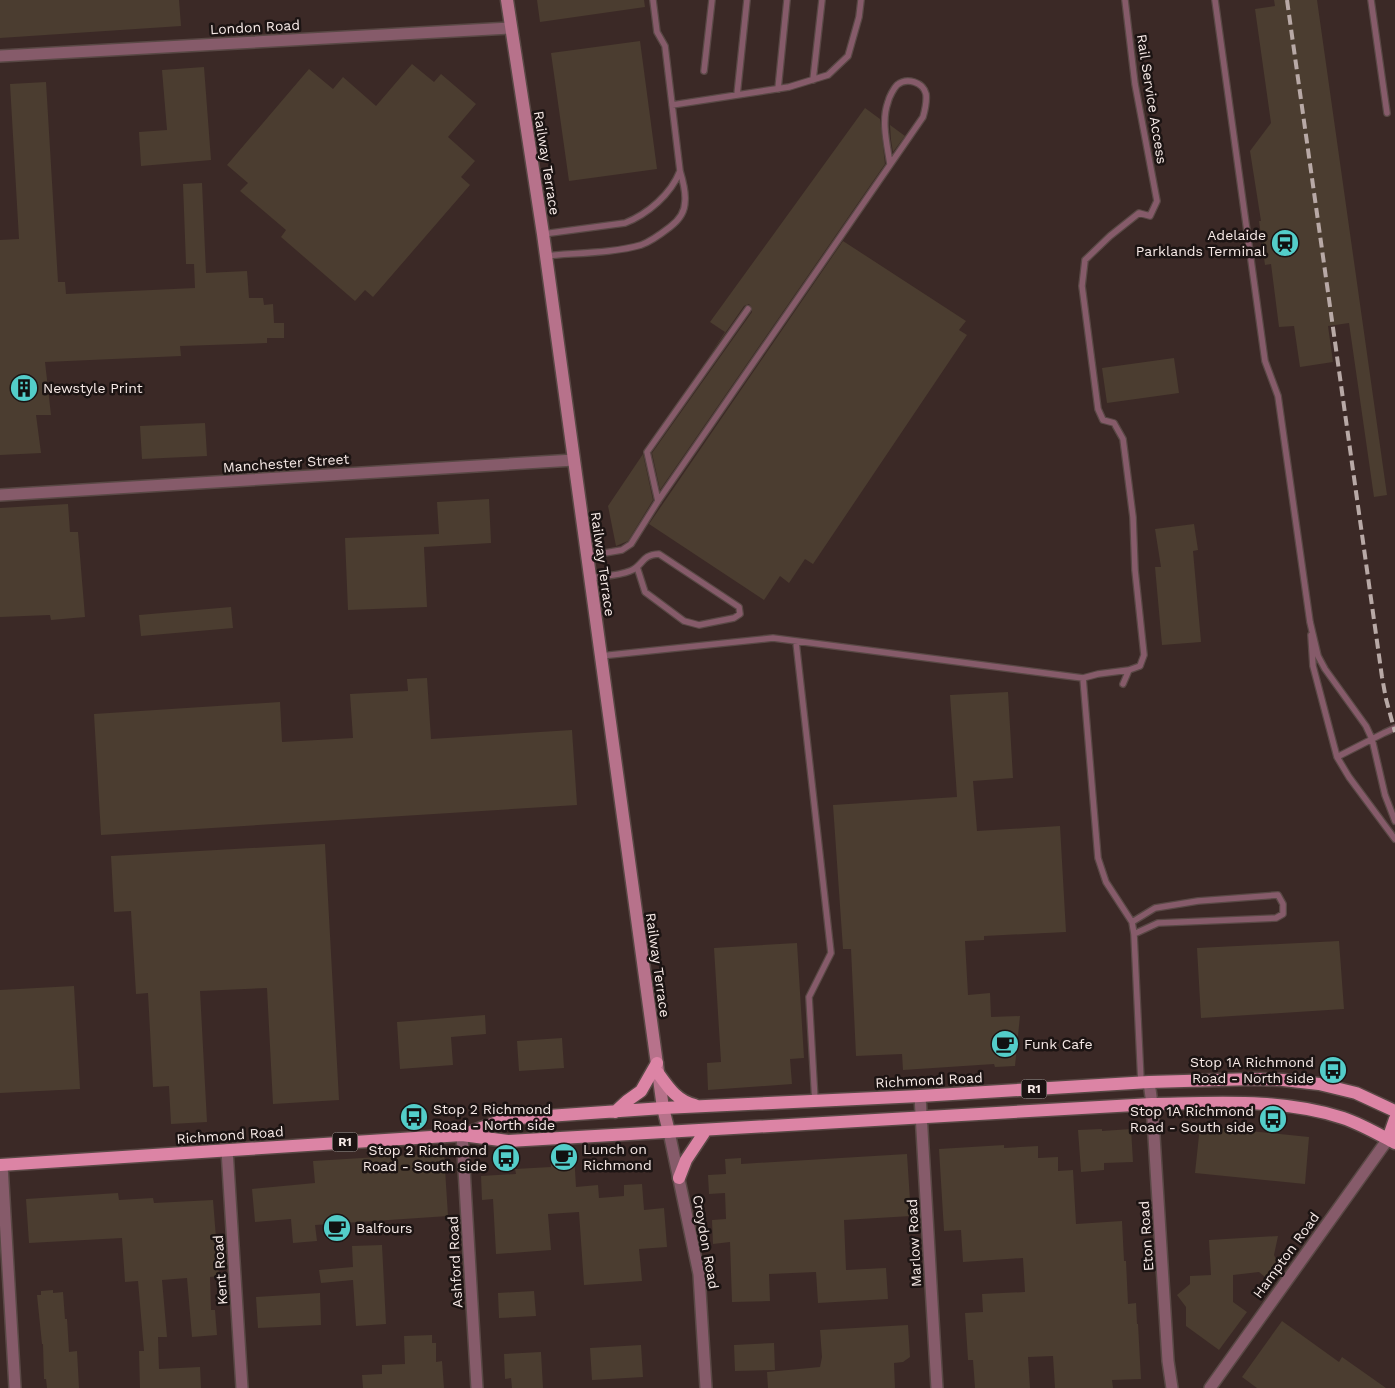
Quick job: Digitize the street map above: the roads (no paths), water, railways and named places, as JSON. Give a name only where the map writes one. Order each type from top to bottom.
[{"type":"main road","name":"Railway Terrace","points":[[507,0],[543,234],[657,1068],[669,1132]]},
{"type":"main road","points":[[615,1112],[641,1091],[657,1068],[671,1092],[687,1103],[699,1106]]},
{"type":"main road","name":"Richmond Road","points":[[462,1135],[505,1120],[663,1108],[920,1096],[1145,1082],[1282,1080],[1319,1084],[1356,1093],[1395,1111]]},
{"type":"main road","name":"Richmond Road","points":[[1,1165],[462,1135],[508,1141],[1152,1104],[1252,1103],[1291,1106],[1344,1118],[1391,1141]]},
{"type":"main road","points":[[1391,1141],[1395,1119]]},
{"type":"main road","points":[[679,1178],[686,1160],[706,1130]]},
{"type":"street","name":"London Road","points":[[0,56],[511,28]]},
{"type":"street","name":"Manchester Street","points":[[0,495],[574,460]]},
{"type":"street","name":"Eton Road","points":[[1145,1082],[1152,1104],[1168,1362],[1172,1388]]},
{"type":"street","name":"Marlow Road","points":[[920,1096],[937,1388]]},
{"type":"street","name":"Croydon Road","points":[[669,1132],[699,1274],[706,1388]]},
{"type":"street","name":"Ashford Road","points":[[462,1135],[477,1388]]},
{"type":"street","name":"Hampton Road","points":[[1210,1388],[1391,1141]]},
{"type":"street","name":"Kent Road","points":[[227,1150],[242,1388]]},
{"type":"street","points":[[1,1165],[15,1388]]},
{"type":"lane","points":[[545,256],[627,248],[642,244],[657,237],[676,222],[683,211],[685,194],[680,171],[665,46],[657,32],[653,0]]},
{"type":"lane","points":[[704,71],[712,0]]},
{"type":"lane","points":[[737,95],[747,0]]},
{"type":"lane","points":[[778,89],[787,0]]},
{"type":"lane","points":[[813,80],[822,0]]},
{"type":"lane","points":[[672,105],[778,89],[828,76],[848,56],[859,17],[861,0]]},
{"type":"lane","name":"Rail Service Access","points":[[1125,0],[1135,84],[1157,201],[1150,216],[1139,213],[1110,236],[1085,260],[1082,286],[1098,409],[1103,420],[1114,423],[1123,439],[1133,517],[1135,570],[1144,655],[1140,666],[1129,670]]},
{"type":"lane","points":[[1215,0],[1265,362],[1278,396],[1310,622],[1313,666],[1337,757],[1349,777],[1395,839]]},
{"type":"lane","points":[[1372,0],[1387,113]]},
{"type":"lane","points":[[587,556],[622,550],[630,544],[923,117],[926,93],[922,86],[914,81],[906,81],[897,86],[888,102],[885,117],[890,164]]},
{"type":"lane","points":[[543,234],[625,224],[638,218],[664,196],[675,183],[680,171]]},
{"type":"lane","points":[[658,501],[646,452],[748,308]]},
{"type":"lane","points":[[590,578],[630,571],[646,556],[659,554],[739,607],[740,614],[734,618],[699,625],[684,621],[645,592],[637,566]]},
{"type":"lane","points":[[1310,622],[1321,663],[1366,726],[1372,739],[1385,795],[1395,821]]},
{"type":"lane","points":[[600,656],[773,638],[1083,678],[1129,670]]},
{"type":"lane","points":[[796,642],[831,953],[808,997],[815,1101]]},
{"type":"lane","points":[[1123,684],[1129,670]]},
{"type":"lane","points":[[1083,678],[1098,858],[1106,882],[1132,922],[1145,1082]]},
{"type":"lane","points":[[1337,757],[1395,728]]},
{"type":"lane","points":[[1132,922],[1155,908],[1198,901],[1278,895],[1282,904],[1282,914],[1276,918],[1158,923],[1134,934]]},
{"type":"railway","points":[[1287,0],[1382,677],[1395,732]]},
{"type":"place","name":"Adelaide Parklands Terminal","points":[[1285,243]]},
{"type":"place","name":"Newstyle Print","points":[[24,388]]},
{"type":"place","name":"Funk Cafe","points":[[1005,1044]]},
{"type":"place","name":"Stop 1A Richmond Road - North side","points":[[1333,1070]]},
{"type":"place","name":"Stop 2 Richmond Road - North side","points":[[414,1117]]},
{"type":"place","name":"Stop 1A Richmond Road - South side","points":[[1273,1119]]},
{"type":"place","name":"Lunch on Richmond","points":[[564,1157]]},
{"type":"place","name":"Stop 2 Richmond Road - South side","points":[[506,1158]]},
{"type":"place","name":"Balfours","points":[[337,1228]]}]
